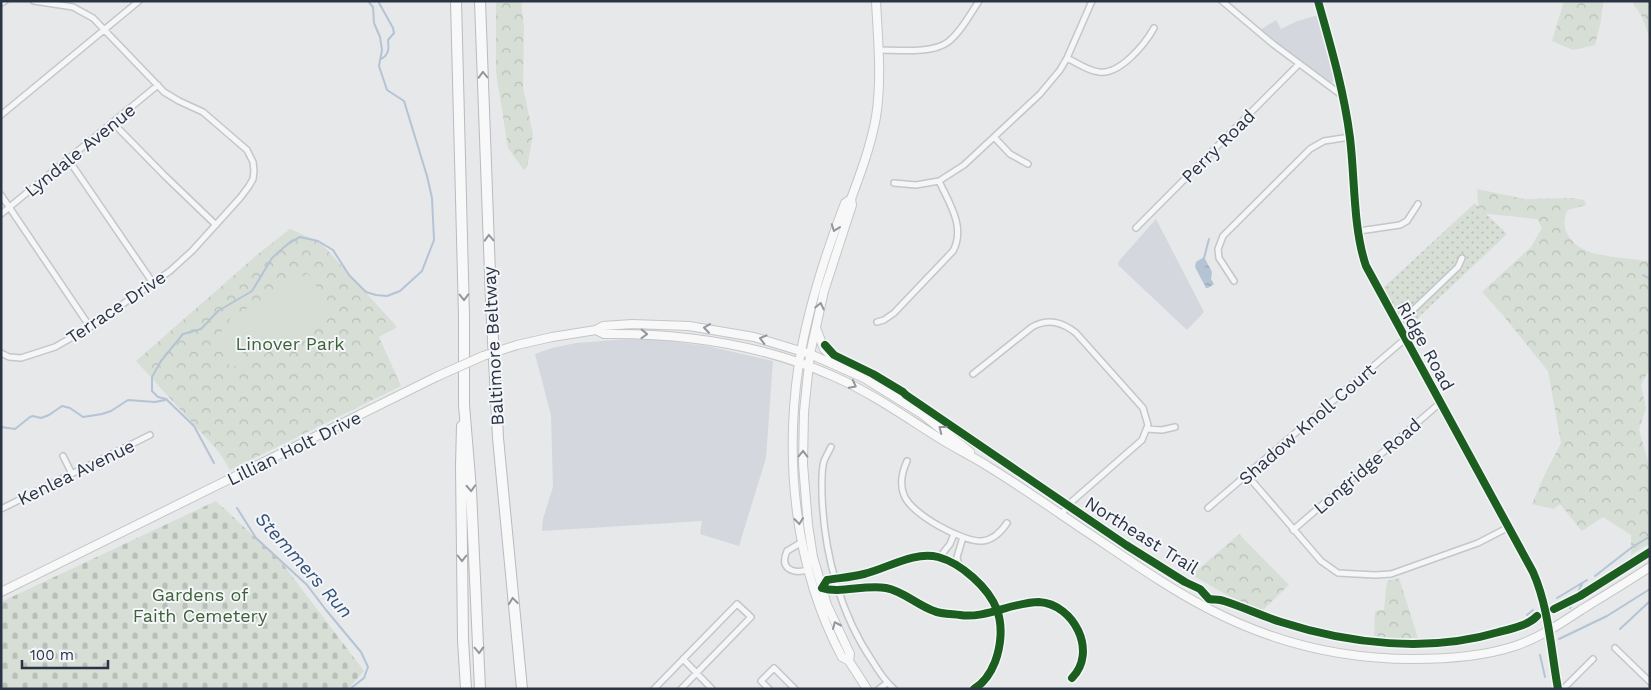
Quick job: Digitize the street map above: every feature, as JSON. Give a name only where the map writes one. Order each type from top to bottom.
[{"type":"highway","name":"Baltimore Beltway","points":[[456,1],[464,316],[464,405],[471,490],[480,689]]},
{"type":"highway","name":"Baltimore Beltway","points":[[480,1],[498,438],[522,689]]},
{"type":"highway","points":[[464,405],[460,438],[466,689]]},
{"type":"highway","points":[[519,649],[528,689]]},
{"type":"main road","points":[[849,661],[850,654],[835,623],[822,588],[810,543],[803,478],[804,412],[808,365],[829,273],[852,205],[851,199],[869,147],[876,119],[879,90],[879,50],[876,1]]},
{"type":"main road","points":[[851,199],[845,203],[814,295],[799,362],[795,396],[794,436],[796,494],[802,542],[808,570],[816,597],[842,657],[849,661],[867,689]]},
{"type":"main road","name":"Lillian Holt Drive","points":[[1,592],[438,376],[483,356],[517,345],[596,330],[603,326],[632,324],[689,326],[739,334],[801,351],[846,369]]},
{"type":"main road","points":[[689,326],[689,337]]},
{"type":"main road","points":[[816,327],[824,349],[846,369],[887,391],[922,414],[989,467],[1140,567],[1207,608],[1247,627],[1297,644],[1357,656],[1387,659],[1465,657],[1496,651],[1517,645],[1548,632],[1650,567]]},
{"type":"main road","name":"Lillian Holt Drive","points":[[596,330],[604,334],[648,334],[689,337],[744,346],[808,365],[867,393],[989,467]]},
{"type":"street","name":"Terrace Drive","points":[[1,354],[15,358],[29,357],[55,348],[90,327],[180,263],[249,186],[254,172],[252,158],[247,150],[203,112],[179,102],[164,92],[92,18],[74,7],[34,1]]},
{"type":"street","points":[[1,116],[139,1]]},
{"type":"street","points":[[879,50],[931,49],[942,45],[955,36],[980,1]]},
{"type":"street","points":[[894,183],[916,185],[939,181],[964,165],[1040,94],[1060,70],[1068,58],[1092,1]]},
{"type":"street","points":[[1222,1],[1299,64],[1344,97]]},
{"type":"street","name":"Ridge Road","points":[[1318,1],[1344,97],[1350,137],[1360,246],[1366,266],[1535,577],[1541,596],[1558,689]]},
{"type":"street","points":[[1068,58],[1098,72],[1113,70],[1122,65],[1144,44],[1154,28]]},
{"type":"street","name":"Perry Road","points":[[1136,228],[1299,64]]},
{"type":"street","name":"Lyndale Avenue","points":[[1,214],[158,85]]},
{"type":"street","points":[[113,122],[216,225]]},
{"type":"street","points":[[994,137],[1010,154],[1028,164]]},
{"type":"street","points":[[1234,281],[1219,258],[1218,249],[1226,231],[1310,149],[1324,141],[1350,137]]},
{"type":"street","points":[[68,159],[153,282]]},
{"type":"street","points":[[877,322],[884,320],[894,313],[956,246],[959,234],[958,224],[939,181]]},
{"type":"street","points":[[1,195],[90,327]]},
{"type":"street","points":[[1359,231],[1400,225],[1407,221],[1418,204]]},
{"type":"street","points":[[1394,320],[1413,310],[1458,267],[1462,258]]},
{"type":"street","points":[[973,374],[1032,327],[1046,321],[1059,323],[1071,329],[1081,338],[1140,402],[1146,414],[1147,429],[1138,444],[1125,453],[1069,504],[1062,515]]},
{"type":"street","name":"Shadow Knoll Court","points":[[1208,508],[1405,339]]},
{"type":"street","name":"Longridge Road","points":[[1293,530],[1440,403]]},
{"type":"street","points":[[1147,429],[1162,430],[1176,427]]},
{"type":"street","name":"Kenlea Avenue","points":[[1,509],[150,435]]},
{"type":"street","points":[[831,447],[824,461],[823,504],[829,552],[838,589],[849,619],[864,650],[893,689]]},
{"type":"street","points":[[63,456],[72,474]]},
{"type":"street","points":[[907,461],[902,472],[901,484],[904,497],[917,511],[954,534],[983,541],[996,536],[1007,524]]},
{"type":"street","points":[[1247,475],[1320,561],[1331,569],[1347,574],[1384,575],[1478,543],[1509,527]]},
{"type":"street","points":[[939,558],[950,544],[954,534]]},
{"type":"street","points":[[958,566],[957,557],[963,537]]},
{"type":"street","points":[[802,542],[786,551],[785,562],[794,572],[799,573],[808,570]]},
{"type":"street","points":[[974,689],[986,677],[997,656],[1001,641],[997,610],[979,584],[958,566],[939,558],[923,557],[907,559],[863,574],[827,580],[822,588],[830,591],[865,586],[886,588],[934,611],[963,616],[997,610],[1016,605],[1040,602],[1054,606],[1067,615],[1081,634],[1083,644],[1081,665],[1078,672],[1072,678]]},
{"type":"street","points":[[863,574],[865,586]]},
{"type":"street","points":[[654,689],[737,604],[751,616],[681,689]]},
{"type":"street","points":[[1615,648],[1650,682]]},
{"type":"street","points":[[683,659],[712,689]]},
{"type":"street","points":[[1563,689],[1593,659]]},
{"type":"street","points":[[769,689],[761,681],[774,668],[795,689]]},
{"type":"street","points":[[879,689],[888,682]]},
{"type":"shaded area","points":[[1318,15],[1334,65],[1336,77],[1332,82],[1327,82],[1260,30],[1276,20],[1281,29],[1295,22]]},
{"type":"shaded area","points":[[1156,219],[1204,312],[1187,330],[1118,265],[1119,261]]},
{"type":"shaded area","points":[[628,339],[661,340],[707,346],[773,361],[766,458],[739,546],[700,534],[702,521],[542,531],[543,519],[553,487],[551,415],[535,354],[576,343]]},
{"type":"green space","points":[[496,1],[521,1],[524,28],[523,88],[533,134],[527,167],[524,170],[508,148],[496,72]]},
{"type":"green space","points":[[1564,1],[1603,1],[1595,45],[1573,50],[1552,41]]},
{"type":"green space","points":[[1632,1],[1650,1],[1650,39],[1642,17]]},
{"type":"green space","points":[[1477,189],[1525,199],[1572,198],[1584,200],[1586,205],[1568,210],[1565,216],[1564,222],[1567,234],[1575,244],[1587,251],[1601,255],[1650,261],[1650,368],[1641,385],[1646,408],[1639,429],[1650,469],[1650,543],[1631,555],[1631,535],[1603,517],[1582,531],[1560,504],[1554,509],[1532,504],[1561,443],[1548,371],[1482,292],[1531,247],[1542,228],[1537,219],[1479,213]]},
{"type":"green space","points":[[1475,203],[1507,234],[1404,331],[1382,289]]},
{"type":"green space","name":"Linover Park","points":[[290,229],[320,242],[397,327],[379,337],[401,386],[230,470],[219,452],[136,361],[258,254]]},
{"type":"green space","points":[[308,273],[333,313],[255,360],[229,319]]},
{"type":"green space","points":[[228,328],[247,360],[231,368],[213,336]]},
{"type":"green space","name":"Gardens of Faith Cemetery","points":[[216,501],[282,563],[364,671],[348,689],[1,689],[1,602]]},
{"type":"green space","points":[[1239,534],[1289,585],[1262,611],[1250,608],[1192,575]]},
{"type":"green space","points":[[1399,578],[1419,642],[1374,640],[1375,611],[1384,610],[1387,581]]},
{"type":"water","points":[[1204,257],[1212,272],[1211,279],[1214,284],[1208,288],[1206,288],[1195,267],[1196,262]]},
{"type":"waterway","name":"Stemmers Run","points":[[214,463],[194,426],[166,399],[158,397],[152,391],[152,377],[161,361],[183,334],[201,329],[218,311],[252,291],[272,258],[289,243],[300,237],[318,241],[333,250],[349,275],[366,292],[387,296],[400,291],[422,271],[434,240],[432,198],[427,176],[404,101],[387,90],[379,66],[382,50],[380,37],[374,23],[373,7],[368,1]]},
{"type":"waterway","points":[[378,1],[394,33],[388,40],[387,53],[381,59]]},
{"type":"waterway","points":[[1204,258],[1209,239]]},
{"type":"waterway","points":[[1643,275],[1650,279]]},
{"type":"waterway","points":[[1,427],[15,429],[30,417],[41,418],[62,406],[70,408],[83,417],[111,411],[128,400],[155,402],[165,400]]},
{"type":"waterway","name":"Stemmers Run","points":[[237,508],[256,538],[307,585],[361,652],[368,667],[364,678],[350,689]]},
{"type":"waterway","points":[[1595,576],[1631,548],[1647,538],[1650,539]]},
{"type":"waterway","points":[[1557,598],[1587,580]]},
{"type":"waterway","points":[[1570,608],[1582,584]]},
{"type":"waterway","points":[[1559,639],[1607,616],[1650,589]]},
{"type":"waterway","points":[[1620,629],[1650,601]]},
{"type":"waterway","points":[[1527,615],[1533,610]]},
{"type":"waterway","points":[[1540,655],[1545,677]]},
{"type":"cycle path","points":[[1318,1],[1337,69],[1344,103],[1352,154],[1359,236],[1366,266],[1533,572],[1543,600],[1558,689]]},
{"type":"cycle path","name":"Northeast Trail","points":[[825,345],[834,355],[873,374],[903,392],[1126,545],[1185,582],[1200,589],[1209,599],[1222,600],[1274,620],[1307,630],[1334,636],[1389,643],[1417,644],[1472,639],[1509,630],[1529,622],[1537,616]]},
{"type":"cycle path","points":[[1554,609],[1580,596],[1650,552]]},
{"type":"cycle path","points":[[974,689],[987,677],[995,662],[999,649],[1001,629],[999,616],[997,610],[988,593],[965,571],[947,560],[938,557],[920,556],[864,574],[827,580],[822,588],[829,590],[870,587],[886,588],[937,612],[947,614],[979,615],[989,613],[999,610],[1009,607],[1039,602],[1052,605],[1063,611],[1072,620],[1082,643],[1083,655],[1079,667],[1072,678]]}]
